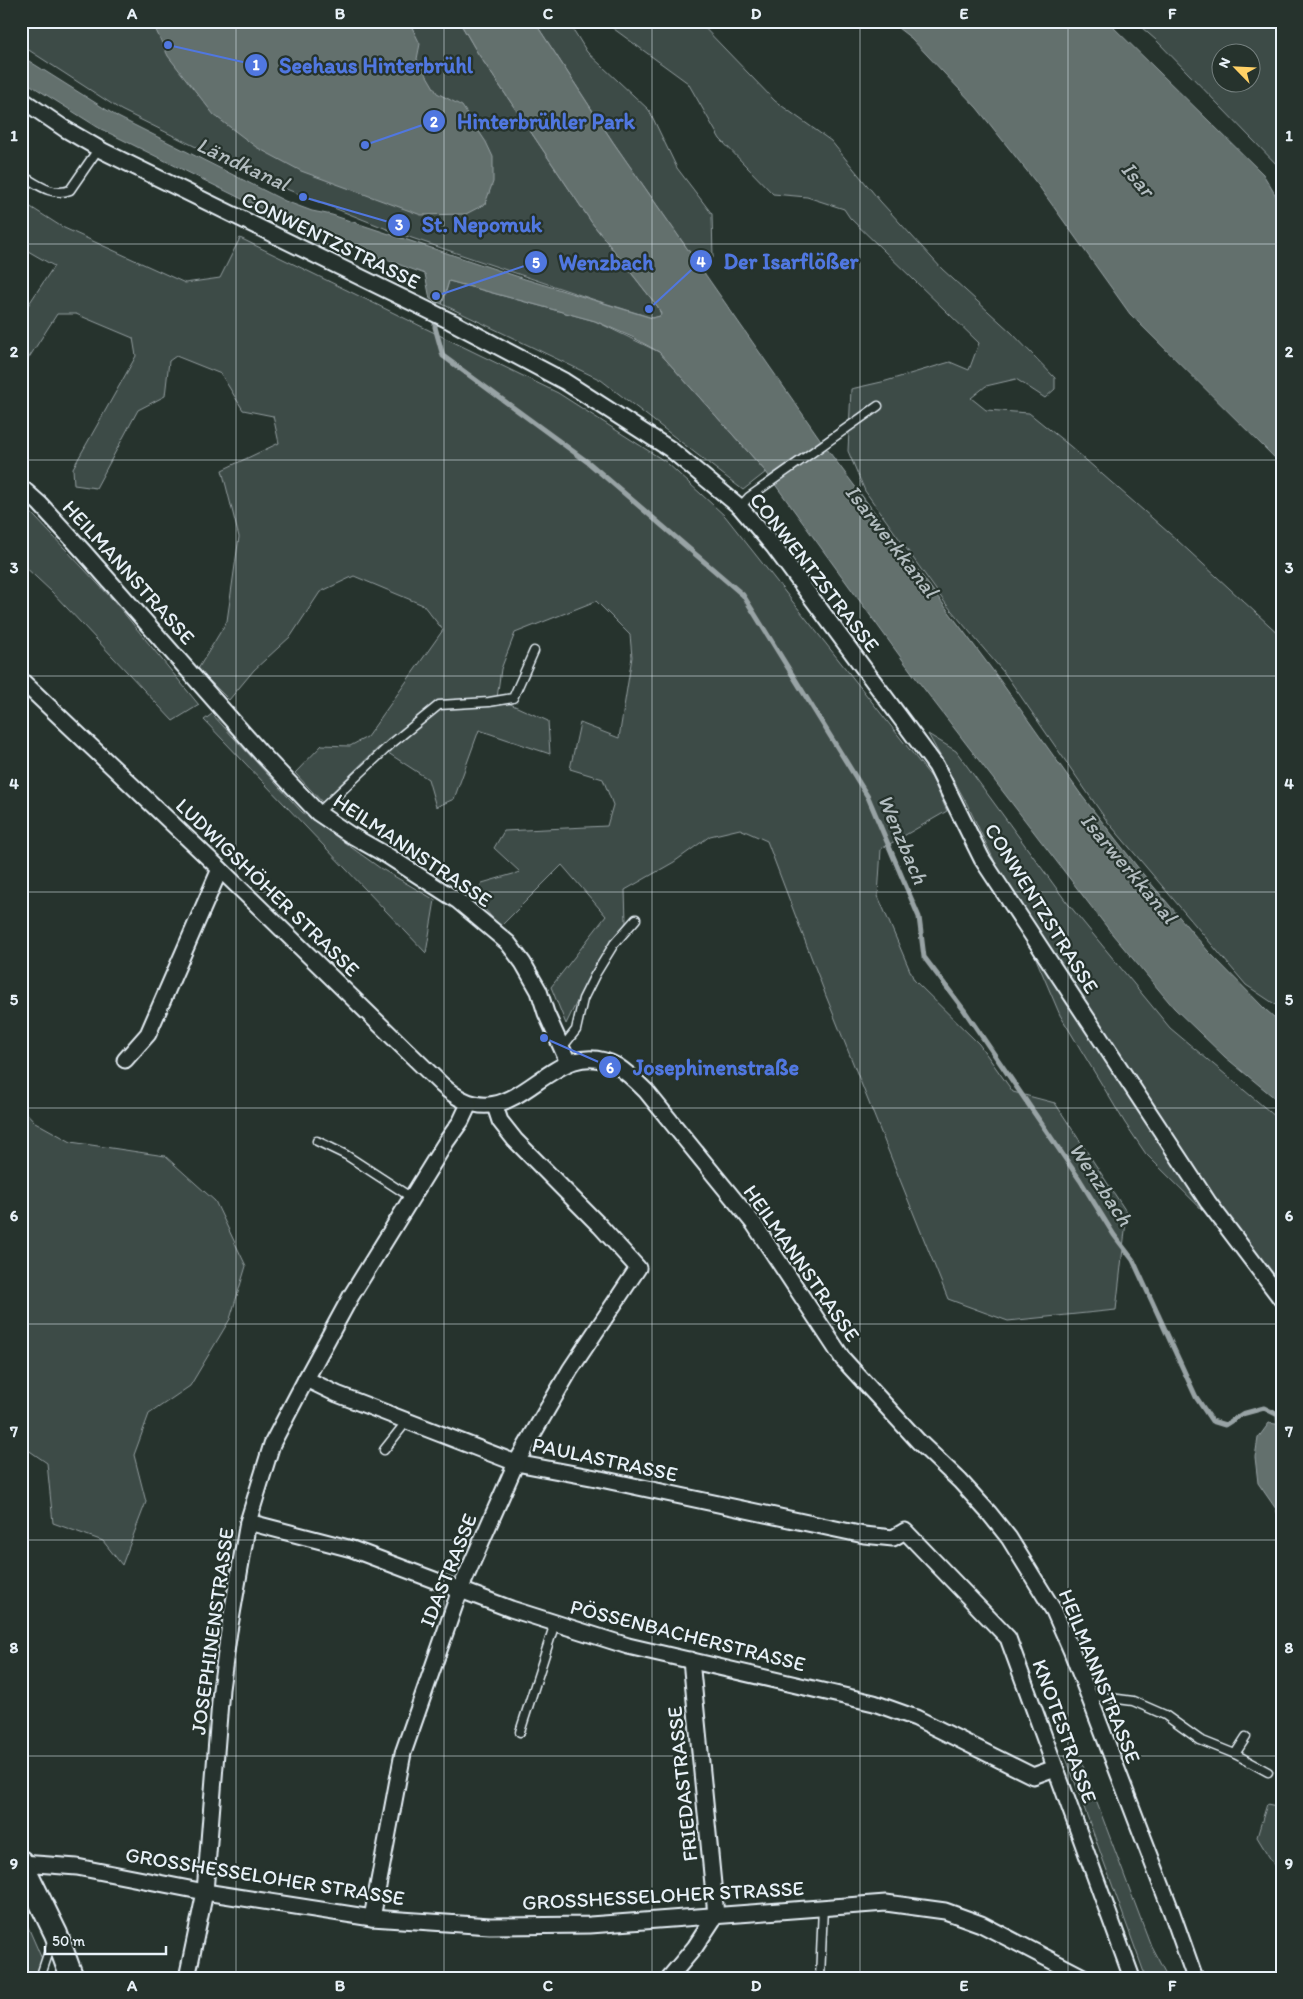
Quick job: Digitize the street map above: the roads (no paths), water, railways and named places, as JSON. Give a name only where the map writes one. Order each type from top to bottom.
[{"type":"main road","points":[[22,1863],[56,1934],[72,1978]]},
{"type":"street","name":"CONWENTZSTRASSE","points":[[21,99],[65,129],[99,148],[450,321],[564,381],[670,449],[740,507],[774,547],[936,766],[982,859],[1208,1202],[1282,1300]]},
{"type":"street","name":"HEILMANNSTRASSE","points":[[21,487],[40,504],[84,552],[260,752],[318,813],[458,900],[508,943],[523,963],[539,991],[565,1056],[592,1058],[619,1067],[646,1091],[754,1224],[843,1359],[918,1441],[990,1513],[1009,1538],[1054,1611],[1172,1913],[1195,1978]]},
{"type":"street","name":"LUDWIGSHÖHER STRASSE","points":[[21,680],[220,869],[442,1085],[469,1104],[495,1106]]},
{"type":"street","points":[[125,1060],[148,1034],[220,869]]},
{"type":"street","points":[[495,1106],[520,1094],[565,1056]]},
{"type":"street","name":"JOSEPHINENSTRASSE","points":[[187,1978],[205,1892],[221,1690],[229,1631],[248,1522],[272,1444],[351,1296],[446,1142],[461,1121],[469,1104]]},
{"type":"street","name":"IDASTRASSE","points":[[372,1918],[403,1753],[460,1590],[516,1463],[570,1370],[638,1268],[516,1140],[500,1121],[495,1106]]},
{"type":"street","name":"PAULASTRASSE","points":[[306,1379],[337,1394],[516,1463],[596,1478],[864,1536],[893,1538],[905,1531]]},
{"type":"street","name":"PÖSSENBACHERSTRASSE","points":[[248,1522],[352,1549],[511,1609],[628,1646],[874,1703],[916,1718],[1033,1776],[1055,1768]]},
{"type":"street","name":"KNOTESTRASSE","points":[[905,1531],[1008,1638],[1132,1978]]},
{"type":"street","name":"FRIEDASTRASSE","points":[[691,1660],[716,1915]]},
{"type":"street","name":"GROSSHESSELOHER STRASSE","points":[[22,1863],[77,1867],[205,1892],[372,1918],[490,1926],[590,1925],[886,1903],[945,1911],[982,1924],[1085,1978]]},
{"type":"street","points":[[670,1978],[695,1947],[716,1915]]},
{"type":"lane","points":[[21,175],[49,191],[63,193],[70,190],[99,148]]},
{"type":"lane","points":[[740,507],[749,497],[878,406]]},
{"type":"lane","points":[[318,813],[391,744],[438,705],[489,702],[513,698],[534,651]]},
{"type":"lane","points":[[565,1056],[576,1030],[583,999],[595,975],[614,944],[636,919]]},
{"type":"lane","points":[[317,1141],[346,1156],[412,1198]]},
{"type":"lane","points":[[384,1450],[407,1422]]},
{"type":"lane","points":[[520,1732],[554,1623]]},
{"type":"lane","points":[[1088,1696],[1133,1701],[1165,1715],[1200,1740],[1235,1754],[1268,1772]]},
{"type":"lane","points":[[1235,1754],[1246,1737]]},
{"type":"lane","points":[[820,1978],[823,1907]]},
{"type":"lane","points":[[40,1978],[44,1962],[56,1934]]},
{"type":"water","points":[[156,21],[409,21],[420,44],[417,59],[437,93],[462,106],[486,142],[493,157],[493,182],[485,204],[466,214],[421,215],[301,171],[256,147],[214,115],[168,56],[155,28]]},
{"type":"water","name":"Isarwerkkanal","points":[[459,21],[534,21],[613,142],[827,449],[994,672],[1082,796],[1143,874],[1208,951],[1282,1024],[1282,1104],[1225,1057],[1174,1008],[1113,935],[918,681],[766,472],[659,352],[632,337],[595,321],[449,281],[442,304],[430,299],[425,274],[370,254],[262,209],[99,128],[21,79],[21,56],[118,117],[285,201],[652,318],[660,316],[658,307],[592,223],[477,52]]},
{"type":"water","name":"Isar","points":[[889,21],[1107,21],[1263,174],[1282,206],[1282,465],[1130,314],[1038,185],[977,108],[911,38]]},
{"type":"water","points":[[1269,1423],[1282,1425],[1282,1529],[1276,1509],[1258,1483],[1255,1457],[1258,1438]]},
{"type":"waterway","name":"Wenzbach","points":[[436,296],[435,327],[443,356],[589,463],[743,595],[868,797],[919,917],[924,957],[964,1010],[1080,1180],[1114,1235],[1133,1260],[1196,1397],[1212,1421],[1225,1425],[1242,1414],[1264,1408],[1278,1415],[1279,1430]]},
{"type":"place","name":"Seehaus Hinterbrühl","points":[[168,45]]},
{"type":"place","name":"Hinterbrühler Park","points":[[365,145]]},
{"type":"place","name":"St. Nepomuk","points":[[303,197]]},
{"type":"place","name":"Wenzbach","points":[[436,296]]},
{"type":"place","name":"Der Isarflößer","points":[[649,309]]},
{"type":"place","name":"Josephinenstraße","points":[[544,1038]]},
{"type":"water label","name":"Ländkanal","points":[[243,164]]}]
